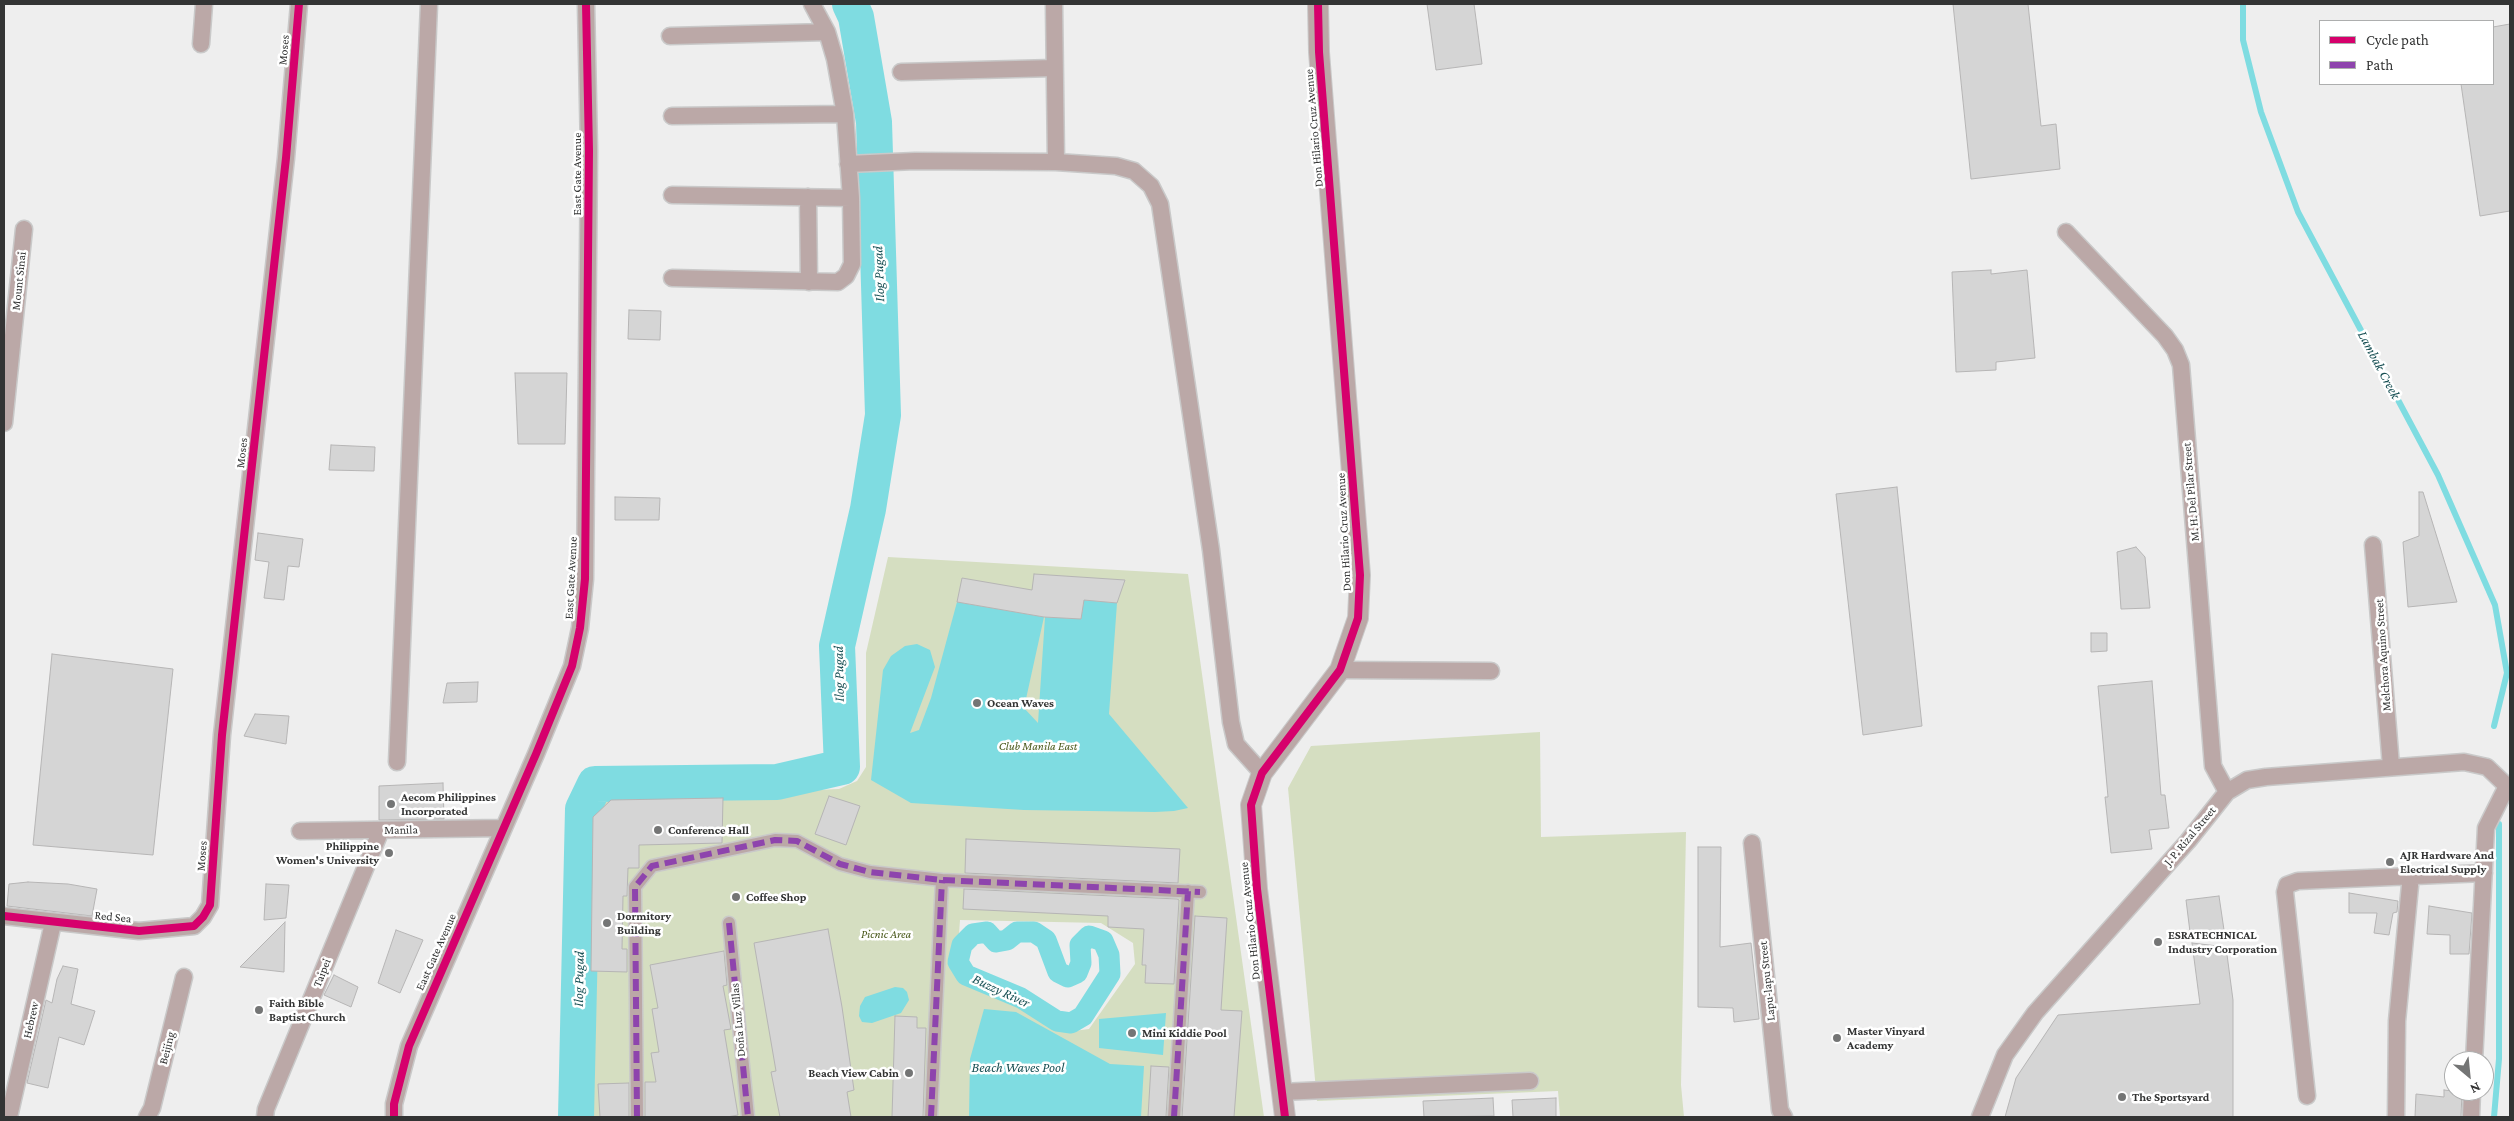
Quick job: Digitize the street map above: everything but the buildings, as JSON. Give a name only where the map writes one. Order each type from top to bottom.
[{"type":"street","points":[[201,44],[204,4]]},
{"type":"street","name":"Moses","points":[[210,905],[222,735],[286,158],[299,4]]},
{"type":"street","points":[[397,762],[429,4]]},
{"type":"street","name":"East Gate Avenue","points":[[394,1117],[394,1104],[409,1046],[502,828],[536,754],[572,666],[580,628],[585,579],[589,151],[586,4]]},
{"type":"street","points":[[672,278],[838,282],[846,276],[852,264],[851,198],[846,114],[835,59],[827,32],[812,4]]},
{"type":"street","points":[[1054,4],[1056,162]]},
{"type":"street","name":"Don Hilario Cruz Avenue","points":[[1285,1117],[1257,889],[1251,804],[1262,773],[1340,670],[1358,618],[1360,575],[1319,52],[1318,4]]},
{"type":"street","points":[[670,36],[827,32]]},
{"type":"street","points":[[901,72],[1054,68]]},
{"type":"street","points":[[672,116],[846,114]]},
{"type":"street","points":[[848,164],[914,161],[1056,162],[1116,166],[1134,171],[1151,186],[1160,204],[1211,550],[1231,722],[1236,744],[1262,773]]},
{"type":"street","points":[[672,195],[851,198]]},
{"type":"street","points":[[808,198],[808,282]]},
{"type":"street","name":"Mount Sinai","points":[[4,423],[24,229]]},
{"type":"street","name":"M. H. Del Pilar Street","points":[[2066,232],[2165,336],[2175,350],[2181,365],[2213,766],[2227,792]]},
{"type":"street","name":"Melchora Aquino Street","points":[[2374,545],[2392,766]]},
{"type":"street","points":[[1340,670],[1491,671]]},
{"type":"street","name":"J. P. Rizal Street","points":[[1980,1117],[2005,1055],[2035,1013],[2188,841],[2227,792],[2247,780],[2266,777],[2464,762],[2487,767],[2509,787]]},
{"type":"street","points":[[2475,1051],[2486,828],[2509,787]]},
{"type":"street","name":"Manila","points":[[300,831],[502,828]]},
{"type":"street","name":"Taipei","points":[[265,1117],[266,1110],[381,830]]},
{"type":"street","points":[[636,1117],[635,887],[652,866],[775,840],[797,841],[840,864],[870,872],[942,880],[1194,891],[1174,1117]]},
{"type":"street","name":"Lapu-lapu Street","points":[[1752,843],[1780,1110],[1784,1117]]},
{"type":"street","points":[[2307,1096],[2285,892],[2287,885],[2298,881],[2484,872]]},
{"type":"street","points":[[2396,1117],[2397,1021],[2411,875]]},
{"type":"street","points":[[932,1117],[942,880]]},
{"type":"street","name":"Red Sea","points":[[4,916],[53,923],[139,931],[194,926],[203,917],[210,905]]},
{"type":"street","name":"Hebrew","points":[[9,1117],[53,923]]},
{"type":"street","name":"Doña Luz Villas","points":[[729,923],[748,1117]]},
{"type":"street","name":"Beijing","points":[[147,1117],[152,1108],[184,977]]},
{"type":"street","points":[[1281,1092],[1530,1081]]},
{"type":"street","points":[[2471,1117],[2472,1101]]},
{"type":"green space","name":"Club Manila East","points":[[888,557],[1188,574],[1264,1117],[588,1117],[590,816],[608,799],[839,789],[857,781],[866,767],[866,653]],"holes":[[[960,920],[1101,923],[1133,943],[1135,964],[1089,1029],[1074,1031],[1021,999],[956,975]]]},
{"type":"green space","points":[[1540,732],[1541,837],[1686,832],[1681,1085],[1684,1117],[1560,1117],[1558,1091],[1317,1101],[1288,788],[1311,746]]},
{"type":"water","name":"Ocean Waves","points":[[1084,600],[1117,603],[1109,714],[1188,808],[1155,812],[1024,810],[911,803],[871,780],[883,670],[891,656],[905,646],[917,644],[930,650],[935,667],[910,733],[919,730],[931,698],[957,602],[1044,617],[1024,708],[1038,723],[1045,617],[1081,619]]},
{"type":"water","points":[[895,987],[903,988],[907,992],[909,1000],[901,1013],[872,1023],[862,1022],[859,1016],[860,1006],[865,997]]},
{"type":"water","name":"Beach Waves Pool","points":[[984,1009],[1016,1012],[1110,1064],[1144,1066],[1141,1117],[969,1117],[970,1059]]},
{"type":"water","name":"Mini Kiddie Pool","points":[[1166,1013],[1163,1055],[1099,1048],[1099,1019]]},
{"type":"waterway","name":"Ilog Pugad","points":[[576,1117],[583,809],[595,784],[777,782],[842,767],[837,646],[868,509],[883,415],[874,122],[856,17],[850,4]]},
{"type":"waterway","name":"Lambak Creek","points":[[2243,4],[2243,40],[2261,112],[2298,212],[2438,475],[2495,605],[2507,673],[2494,726]]},
{"type":"waterway","name":"Lambak Creek","points":[[2494,1117],[2499,1059],[2499,824]]},
{"type":"waterway","name":"Buzzy River","points":[[987,932],[996,942],[1007,940],[1017,932],[1034,932],[1046,940],[1058,972],[1068,977],[1077,973],[1081,963],[1080,945],[1089,936],[1103,941],[1109,955],[1110,974],[1083,1016],[1071,1023],[1057,1021],[1021,998],[966,975],[958,962],[962,945],[973,934],[987,932]]},
{"type":"marked path","points":[[637,1117],[635,887],[652,866],[775,840],[797,841],[840,864],[870,872],[942,880],[1200,892]]},
{"type":"marked path","points":[[931,1117],[942,880]]},
{"type":"marked path","points":[[1174,1117],[1188,891]]},
{"type":"marked path","points":[[729,923],[748,1117]]},
{"type":"cycle path","points":[[4,916],[139,931],[194,926],[203,917],[210,905],[222,735],[286,158],[299,4]]},
{"type":"cycle path","points":[[394,1117],[394,1104],[409,1046],[536,754],[572,666],[580,628],[585,579],[589,151],[586,4]]},
{"type":"cycle path","points":[[1285,1117],[1257,889],[1251,805],[1262,773],[1340,670],[1358,618],[1360,575],[1319,52],[1318,4]]},
{"type":"place","name":"Ocean Waves","points":[[977,703]]},
{"type":"place","name":"Aecom Philippines Incorporated","points":[[391,804]]},
{"type":"place","name":"Conference Hall","points":[[658,830]]},
{"type":"place","name":"Philippine Women's University","points":[[389,853]]},
{"type":"place","name":"AJR Hardware And Electrical Supply","points":[[2390,862]]},
{"type":"place","name":"Coffee Shop","points":[[736,897]]},
{"type":"place","name":"Dormitory Building","points":[[607,923]]},
{"type":"place","name":"ESRATECHNICAL Industry Corporation","points":[[2158,942]]},
{"type":"place","name":"Faith Bible Baptist Church","points":[[259,1010]]},
{"type":"place","name":"Mini Kiddie Pool","points":[[1132,1033]]},
{"type":"place","name":"Master Vinyard Academy","points":[[1837,1038]]},
{"type":"place","name":"Beach View Cabin","points":[[909,1073]]},
{"type":"place","name":"The Sportsyard","points":[[2122,1097]]},
{"type":"park label","name":"Picnic Area","points":[[886,934]]}]
